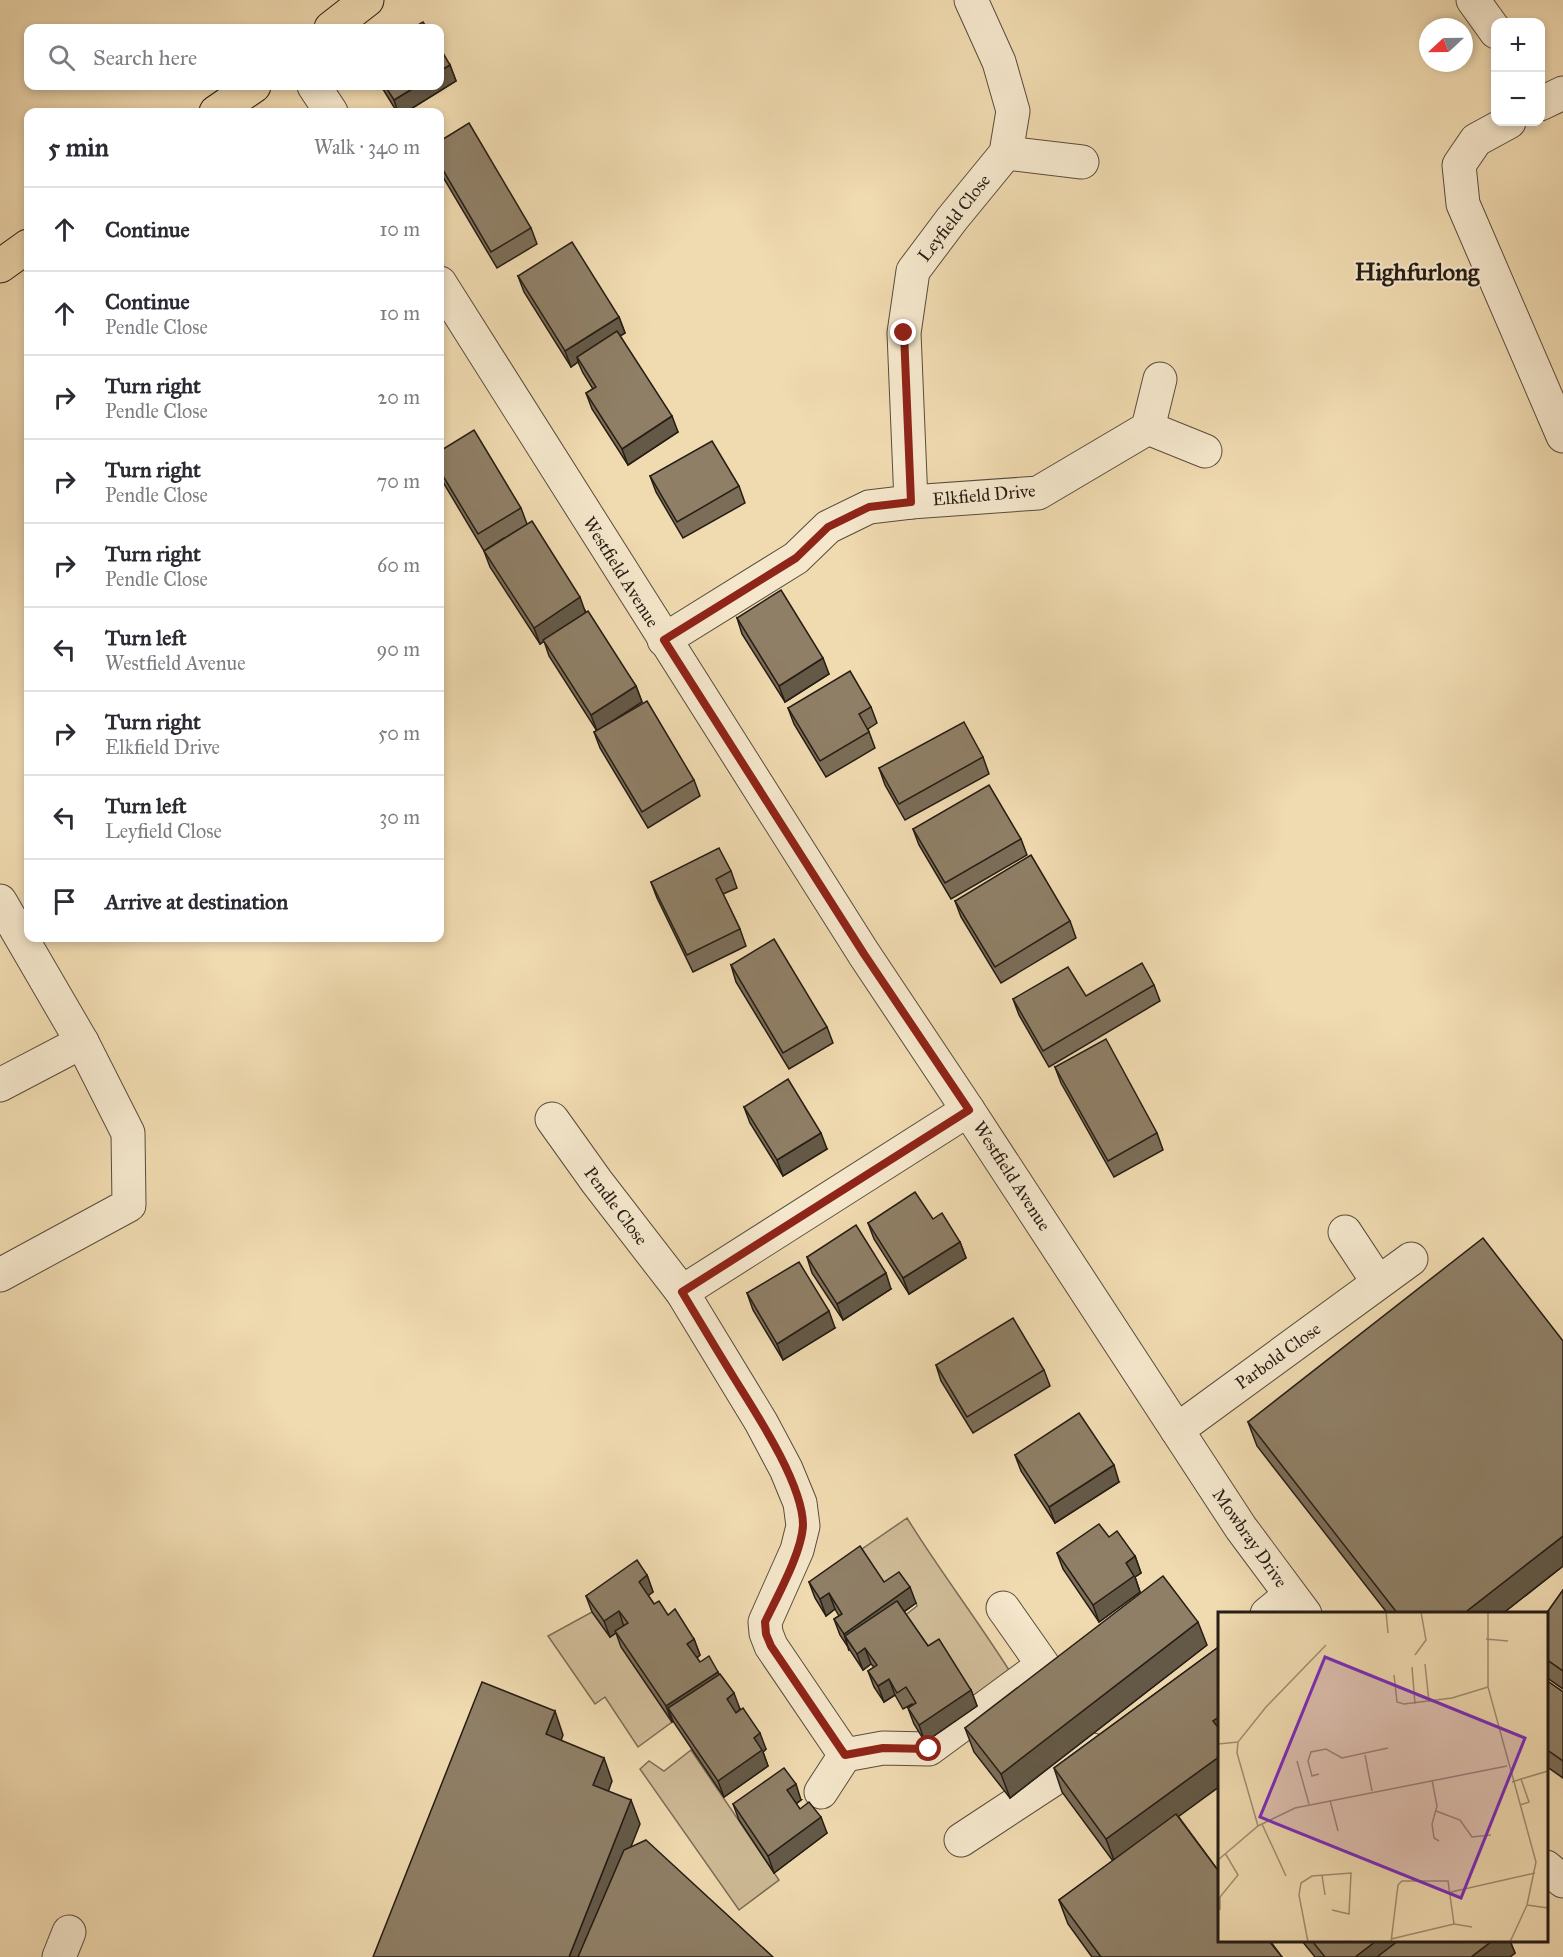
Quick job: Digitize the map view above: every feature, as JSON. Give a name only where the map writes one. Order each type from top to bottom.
[{"type":"main road","points":[[336,24],[367,0]]},
{"type":"main road","points":[[222,108],[248,90]]},
{"type":"main road","points":[[0,266],[24,249]]},
{"type":"street","name":"Leyfield Close","points":[[911,502],[904,333],[913,271],[1006,153],[1013,111],[999,62],[971,0]]},
{"type":"street","points":[[1473,0],[1491,25]]},
{"type":"street","points":[[317,90],[329,108]]},
{"type":"street","points":[[1502,126],[1476,140],[1459,165],[1462,204],[1563,436]]},
{"type":"street","points":[[1006,153],[1082,162]]},
{"type":"street","name":"Westfield Avenue","points":[[444,290],[864,954],[969,1110],[1197,1462]]},
{"type":"street","points":[[1160,379],[1148,428],[1205,451]]},
{"type":"street","name":"Elkfield Drive","points":[[664,640],[796,558],[828,527],[869,507],[1038,493],[1148,428]]},
{"type":"street","points":[[0,902],[9,934],[82,1042],[128,1133],[129,1205],[0,1275]]},
{"type":"street","points":[[0,1085],[82,1042]]},
{"type":"street","points":[[682,1292],[969,1110]]},
{"type":"street","name":"Pendle Close","points":[[552,1119],[597,1182],[682,1292],[761,1422],[786,1469],[800,1503],[803,1526],[797,1550],[765,1622],[766,1634],[771,1646],[845,1755]]},
{"type":"street","points":[[1345,1232],[1378,1282]]},
{"type":"street","name":"Parbold Close","points":[[1177,1430],[1411,1259]]},
{"type":"street","name":"Mowbray Drive","points":[[1197,1462],[1241,1528],[1287,1607]]},
{"type":"street","points":[[820,1792],[845,1755],[883,1748],[929,1749],[1043,1665],[1003,1608]]},
{"type":"street","points":[[961,1840],[1063,1773],[1119,1730]]},
{"type":"street","points":[[1548,1869],[1563,1881]]},
{"type":"shaded area","points":[[907,1518],[1014,1678],[977,1706],[934,1662],[903,1617],[917,1606],[916,1603],[890,1598],[862,1549]]},
{"type":"shaded area","points":[[592,1612],[610,1637],[624,1627],[622,1648],[672,1722],[638,1747],[605,1697],[595,1704],[548,1636]]},
{"type":"shaded area","points":[[691,1750],[779,1880],[739,1910],[640,1769],[649,1761],[664,1771]]},
{"type":"building","points":[[444,55],[450,65],[444,69]]},
{"type":"building","points":[[388,90],[410,90],[394,100]]},
{"type":"building","points":[[469,123],[531,228],[491,252],[444,172],[444,139]]},
{"type":"building","points":[[572,242],[619,317],[565,351],[518,276]]},
{"type":"building","points":[[617,331],[672,416],[622,449],[586,393],[596,387],[577,357]]},
{"type":"building","points":[[474,430],[521,508],[478,534],[444,478],[444,449]]},
{"type":"building","points":[[712,441],[739,486],[677,522],[650,476]]},
{"type":"building","points":[[532,521],[580,597],[534,628],[484,551]]},
{"type":"building","points":[[781,590],[823,658],[779,686],[737,618]]},
{"type":"building","points":[[588,611],[636,686],[591,715],[543,640]]},
{"type":"building","points":[[850,671],[871,707],[859,714],[869,732],[820,761],[788,708]]},
{"type":"building","points":[[647,701],[694,780],[642,812],[594,732]]},
{"type":"building","points":[[964,722],[983,757],[899,804],[879,768]]},
{"type":"building","points":[[989,785],[1021,839],[945,883],[913,829]]},
{"type":"building","points":[[719,848],[731,871],[716,879],[740,929],[687,955],[651,882]]},
{"type":"building","points":[[1031,855],[1070,921],[995,967],[955,901]]},
{"type":"building","points":[[774,939],[827,1027],[783,1053],[731,965]]},
{"type":"building","points":[[1142,963],[1154,985],[1043,1051],[1013,999],[1068,967],[1086,996]]},
{"type":"building","points":[[1106,1039],[1157,1133],[1108,1161],[1055,1067]]},
{"type":"building","points":[[788,1079],[821,1133],[777,1160],[744,1107]]},
{"type":"building","points":[[915,1192],[933,1219],[942,1213],[960,1242],[903,1278],[868,1223]]},
{"type":"building","points":[[856,1225],[886,1273],[837,1304],[807,1257]]},
{"type":"building","points":[[1483,1238],[1563,1341],[1563,1536],[1466,1612],[1396,1612],[1248,1422]]},
{"type":"building","points":[[799,1262],[829,1311],[777,1344],[747,1293]]},
{"type":"building","points":[[1013,1318],[1044,1370],[967,1417],[936,1365]]},
{"type":"building","points":[[1079,1413],[1114,1465],[1049,1507],[1015,1455]]},
{"type":"building","points":[[1099,1524],[1109,1537],[1117,1531],[1135,1556],[1126,1563],[1134,1576],[1093,1605],[1057,1553]]},
{"type":"building","points":[[860,1546],[884,1582],[899,1572],[910,1587],[844,1634],[834,1619],[842,1614],[829,1593],[820,1599],[809,1582]]},
{"type":"building","points":[[637,1560],[647,1575],[639,1582],[654,1604],[659,1601],[668,1615],[675,1609],[694,1639],[687,1644],[700,1662],[709,1656],[718,1672],[666,1706],[615,1631],[628,1623],[619,1611],[604,1621],[586,1596]]},
{"type":"building","points":[[1163,1576],[1198,1622],[1001,1774],[965,1728]]},
{"type":"building","points":[[1563,1590],[1563,1671],[1548,1660],[1547,1612]]},
{"type":"building","points":[[897,1601],[928,1646],[939,1639],[971,1690],[919,1725],[908,1708],[916,1703],[906,1687],[897,1693],[889,1679],[878,1686],[868,1671],[877,1665],[865,1648],[857,1654],[845,1636]]},
{"type":"building","points":[[1218,1647],[1218,1717],[1213,1721],[1218,1727],[1218,1757],[1106,1839],[1054,1768]]},
{"type":"building","points":[[720,1674],[734,1693],[727,1699],[736,1713],[743,1708],[760,1733],[754,1738],[762,1750],[718,1781],[668,1708]]},
{"type":"building","points":[[1548,1681],[1563,1692],[1563,1761],[1548,1750]]},
{"type":"building","points":[[482,1682],[555,1711],[546,1734],[604,1758],[593,1785],[631,1800],[569,1957],[373,1957]]},
{"type":"building","points":[[784,1768],[796,1784],[787,1790],[800,1809],[809,1802],[821,1817],[768,1856],[733,1804]]},
{"type":"building","points":[[1176,1814],[1218,1870],[1218,1942],[1270,1942],[1282,1957],[1101,1957],[1059,1900]]},
{"type":"building","points":[[646,1840],[773,1957],[578,1957],[624,1850]]},
{"type":"building","points":[[1313,1942],[1375,1942],[1355,1957],[1325,1957]]},
{"type":"building","points":[[1397,1942],[1491,1942],[1471,1957],[1377,1957]]},
{"type":"district","name":"Highfurlong","points":[[1417,272]]},
{"type":"route","points":[[904,333],[911,502],[869,507],[828,527],[796,558],[664,640],[864,954],[969,1110],[682,1292],[761,1422],[786,1469],[800,1503],[803,1526],[797,1550],[765,1622],[766,1634],[771,1646],[845,1755],[883,1748],[929,1749]]}]
